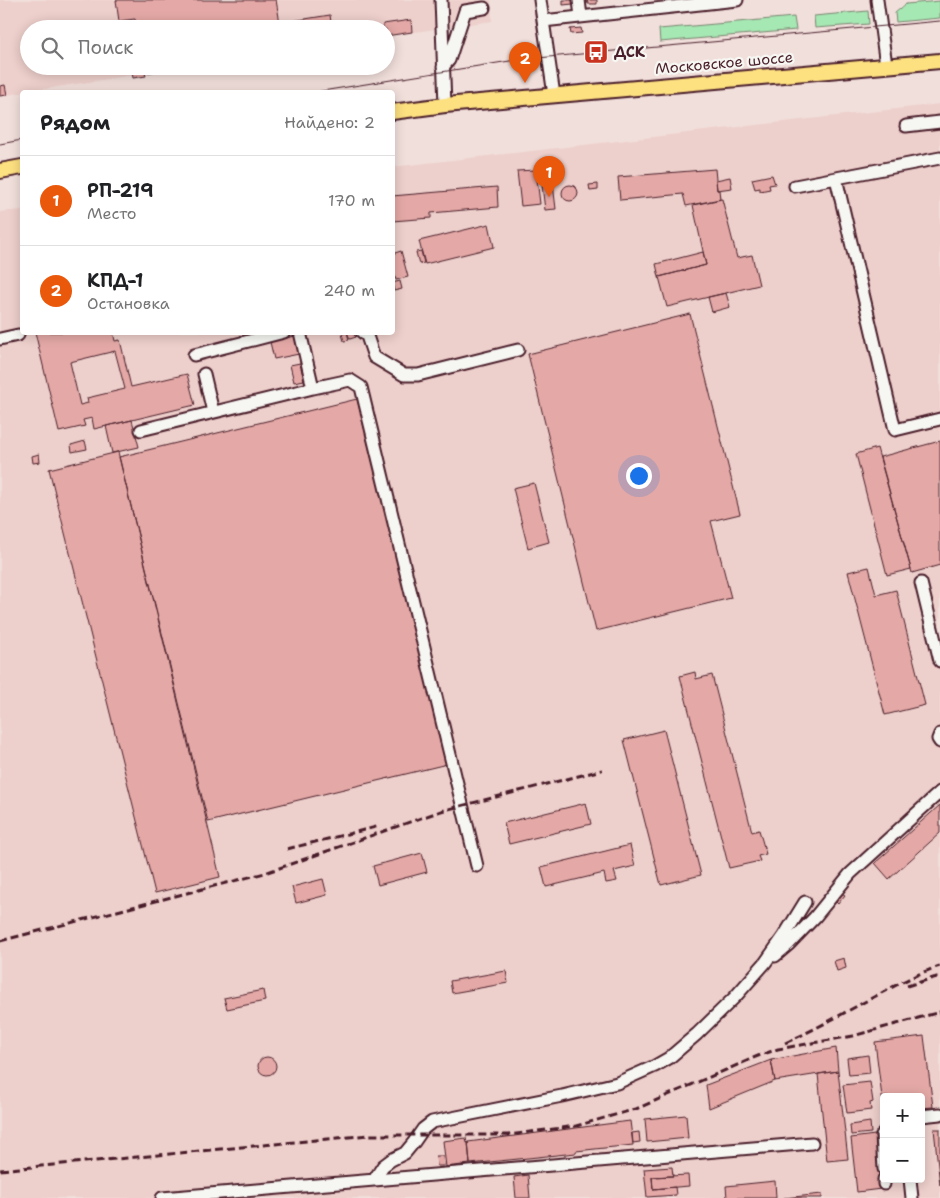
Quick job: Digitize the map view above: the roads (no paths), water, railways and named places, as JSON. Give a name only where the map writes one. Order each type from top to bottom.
[{"type":"main road","name":"Московское шоссе","points":[[395,112],[445,105],[940,61]]},
{"type":"main road","points":[[0,171],[20,167]]},
{"type":"street","points":[[441,0],[445,105]]},
{"type":"street","points":[[540,0],[554,95]]},
{"type":"street","points":[[579,0],[581,17]]},
{"type":"street","points":[[543,21],[737,0]]},
{"type":"street","points":[[886,65],[877,3],[888,0]]},
{"type":"street","points":[[443,67],[449,60],[466,11],[484,8]]},
{"type":"street","points":[[906,126],[940,122]]},
{"type":"street","points":[[795,186],[940,158]]},
{"type":"street","points":[[836,178],[895,430],[940,419]]},
{"type":"street","points":[[0,340],[18,335]]},
{"type":"street","points":[[194,355],[272,335]]},
{"type":"street","points":[[301,335],[314,388]]},
{"type":"street","points":[[366,335],[374,357],[404,375],[418,375],[518,350]]},
{"type":"street","points":[[204,374],[213,412]]},
{"type":"street","points":[[141,430],[350,380],[361,387],[477,866]]},
{"type":"street","points":[[922,583],[940,660]]},
{"type":"street","points":[[940,734],[938,739],[940,742]]},
{"type":"street","points":[[765,963],[789,944],[850,874],[940,792]]},
{"type":"street","points":[[374,1180],[383,1166],[405,1153],[423,1129],[432,1122],[617,1083],[669,1058],[698,1034],[735,997],[765,963],[805,902]]},
{"type":"street","points":[[925,1116],[940,1114]]},
{"type":"street","points":[[162,1198],[213,1196],[812,1142]]},
{"type":"street","points":[[910,1183],[912,1198]]},
{"type":"tram line","points":[[328,90],[516,60],[940,21]]},
{"type":"tram line","points":[[0,144],[20,140]]},
{"type":"railway","points":[[0,941],[265,873],[441,811],[602,770]]},
{"type":"railway","points":[[287,849],[380,826]]},
{"type":"railway","points":[[785,1043],[904,981],[940,966]]},
{"type":"railway","points":[[907,986],[940,976]]},
{"type":"railway","points":[[0,1170],[369,1135],[508,1135],[576,1126],[636,1109],[778,1049],[853,1036],[940,1012]]},
{"type":"place","name":"ДСК","points":[[596,52]]},
{"type":"place","name":"КПД-1","points":[[525,83]]},
{"type":"place","name":"РП-219","points":[[549,197]]}]
